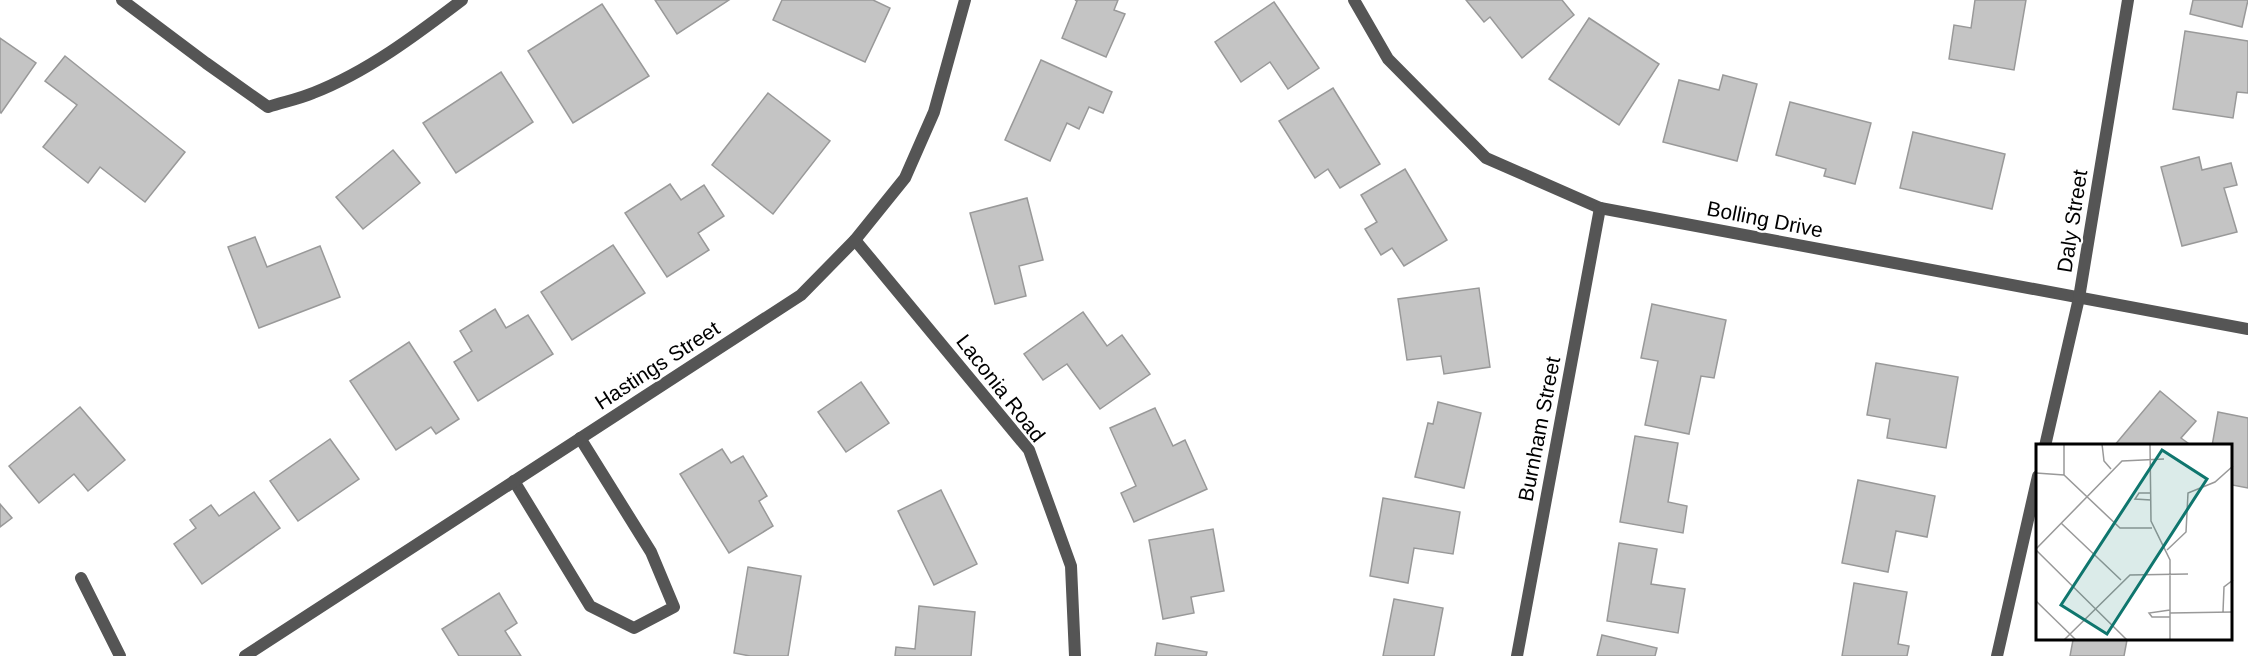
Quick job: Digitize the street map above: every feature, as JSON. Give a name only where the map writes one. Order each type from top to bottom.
[{"type":"street","points":[[122,0],[268,107],[313,93],[368,66],[423,30],[462,0]]},
{"type":"street","name":"Hastings Street","points":[[245,656],[801,294],[855,240],[905,178],[934,112],[965,0]]},
{"type":"street","name":"Bolling Drive","points":[[1354,0],[1388,59],[1486,158],[1600,208],[2248,329]]},
{"type":"street","name":"Daly Street","points":[[2045,444],[2079,298],[2128,0]]},
{"type":"street","name":"Burnham Street","points":[[1517,656],[1600,208]]},
{"type":"street","name":"Laconia Road","points":[[855,240],[1029,450],[1071,566],[1075,656]]},
{"type":"street","points":[[514,482],[590,606],[634,628],[674,607],[651,552],[580,438]]},
{"type":"street","points":[[1997,656],[2036,485]]},
{"type":"street","points":[[81,578],[120,656]]},
{"type":"building","points":[[655,0],[729,0],[677,34]]},
{"type":"building","points":[[782,0],[873,0],[890,8],[865,62],[773,20]]},
{"type":"building","points":[[1075,0],[1118,0],[1114,10],[1125,14],[1106,57],[1062,38],[1077,1]]},
{"type":"building","points":[[1466,0],[1562,0],[1574,15],[1522,58],[1490,17],[1484,22]]},
{"type":"building","points":[[1975,0],[2026,0],[2014,70],[1949,59],[1954,25],[1971,28]]},
{"type":"building","points":[[2193,0],[2248,0],[2242,27],[2190,14]]},
{"type":"building","points":[[1274,2],[1319,68],[1288,89],[1270,62],[1241,82],[1215,42]]},
{"type":"building","points":[[602,4],[649,76],[573,123],[528,51]]},
{"type":"building","points":[[1589,18],[1659,64],[1619,125],[1549,79]]},
{"type":"building","points":[[2185,31],[2248,41],[2248,93],[2237,92],[2233,118],[2173,109]]},
{"type":"building","points":[[0,38],[36,63],[1,113],[0,112]]},
{"type":"building","points":[[65,56],[185,152],[145,202],[100,167],[88,183],[43,147],[77,105],[45,81]]},
{"type":"building","points":[[1041,60],[1112,92],[1103,113],[1089,107],[1079,129],[1067,123],[1050,161],[1005,140]]},
{"type":"building","points":[[501,72],[533,122],[456,173],[423,123]]},
{"type":"building","points":[[1723,75],[1757,84],[1737,161],[1663,142],[1679,80],[1719,90]]},
{"type":"building","points":[[1333,88],[1380,164],[1340,188],[1328,169],[1315,178],[1279,121]]},
{"type":"building","points":[[768,93],[830,141],[773,214],[712,165]]},
{"type":"building","points":[[1790,102],[1871,123],[1855,184],[1824,176],[1826,169],[1776,155]]},
{"type":"building","points":[[1913,132],[2005,154],[1992,209],[1900,188]]},
{"type":"building","points":[[393,150],[420,183],[363,229],[336,197]]},
{"type":"building","points":[[2199,157],[2202,170],[2231,163],[2237,185],[2224,188],[2237,232],[2182,246],[2161,167]]},
{"type":"building","points":[[1405,169],[1447,240],[1404,266],[1392,248],[1381,255],[1365,229],[1377,222],[1361,195]]},
{"type":"building","points":[[670,184],[681,200],[704,185],[724,216],[698,233],[709,250],[667,277],[625,213]]},
{"type":"building","points":[[1027,198],[1043,260],[1019,266],[1026,296],[995,304],[970,213]]},
{"type":"building","points":[[255,237],[267,267],[320,246],[340,297],[259,328],[228,247]]},
{"type":"building","points":[[613,245],[645,293],[572,340],[541,292]]},
{"type":"building","points":[[1479,288],[1490,367],[1444,374],[1441,356],[1407,360],[1398,299]]},
{"type":"building","points":[[1652,304],[1726,320],[1714,378],[1701,376],[1689,434],[1645,425],[1658,361],[1641,358]]},
{"type":"building","points":[[495,309],[506,328],[528,315],[553,354],[478,401],[454,362],[472,351],[460,331]]},
{"type":"building","points":[[1083,312],[1107,346],[1122,335],[1150,374],[1100,409],[1067,364],[1043,380],[1024,354]]},
{"type":"building","points":[[409,342],[459,419],[436,434],[431,427],[396,450],[350,381]]},
{"type":"building","points":[[1876,363],[1958,377],[1946,448],[1887,438],[1890,419],[1867,415]]},
{"type":"building","points":[[861,382],[889,423],[846,452],[818,412]]},
{"type":"building","points":[[2160,391],[2196,421],[2181,438],[2189,444],[2116,444]]},
{"type":"building","points":[[1438,402],[1481,413],[1464,488],[1415,477],[1428,423],[1433,424]]},
{"type":"building","points":[[80,407],[125,460],[88,491],[74,474],[39,503],[9,466]]},
{"type":"building","points":[[1155,408],[1173,446],[1185,440],[1207,489],[1134,522],[1121,493],[1136,486],[1110,428]]},
{"type":"building","points":[[2218,412],[2248,418],[2248,488],[2233,485],[2233,444],[2212,444]]},
{"type":"building","points":[[1635,436],[1678,443],[1668,502],[1687,506],[1683,533],[1620,522]]},
{"type":"building","points":[[330,439],[359,479],[298,521],[270,481]]},
{"type":"building","points":[[722,449],[731,463],[743,456],[767,496],[759,501],[773,526],[729,553],[680,474]]},
{"type":"building","points":[[1858,480],[1935,496],[1927,537],[1896,531],[1888,572],[1842,563]]},
{"type":"building","points":[[941,490],[977,564],[934,585],[898,511]]},
{"type":"building","points":[[254,492],[280,528],[202,584],[174,544],[196,528],[190,520],[211,505],[219,516]]},
{"type":"building","points":[[1383,498],[1460,512],[1453,554],[1414,548],[1408,583],[1370,576]]},
{"type":"building","points":[[0,504],[12,518],[0,527]]},
{"type":"building","points":[[1213,529],[1224,591],[1191,597],[1194,613],[1163,619],[1149,540]]},
{"type":"building","points":[[1619,543],[1657,549],[1651,584],[1685,589],[1678,633],[1607,621]]},
{"type":"building","points":[[748,567],[801,576],[788,656],[750,656],[734,653]]},
{"type":"building","points":[[1854,583],[1907,592],[1898,644],[1909,646],[1907,656],[1842,656]]},
{"type":"building","points":[[499,593],[517,623],[505,631],[521,656],[459,656],[442,629]]},
{"type":"building","points":[[1394,599],[1443,608],[1434,656],[1383,656]]},
{"type":"building","points":[[919,606],[975,612],[971,656],[895,656],[896,647],[915,649]]},
{"type":"building","points":[[1602,635],[1657,648],[1655,656],[1597,656]]},
{"type":"building","points":[[2073,641],[2127,641],[2124,656],[2070,656]]},
{"type":"building","points":[[1157,643],[1207,652],[1206,656],[1155,656]]}]
